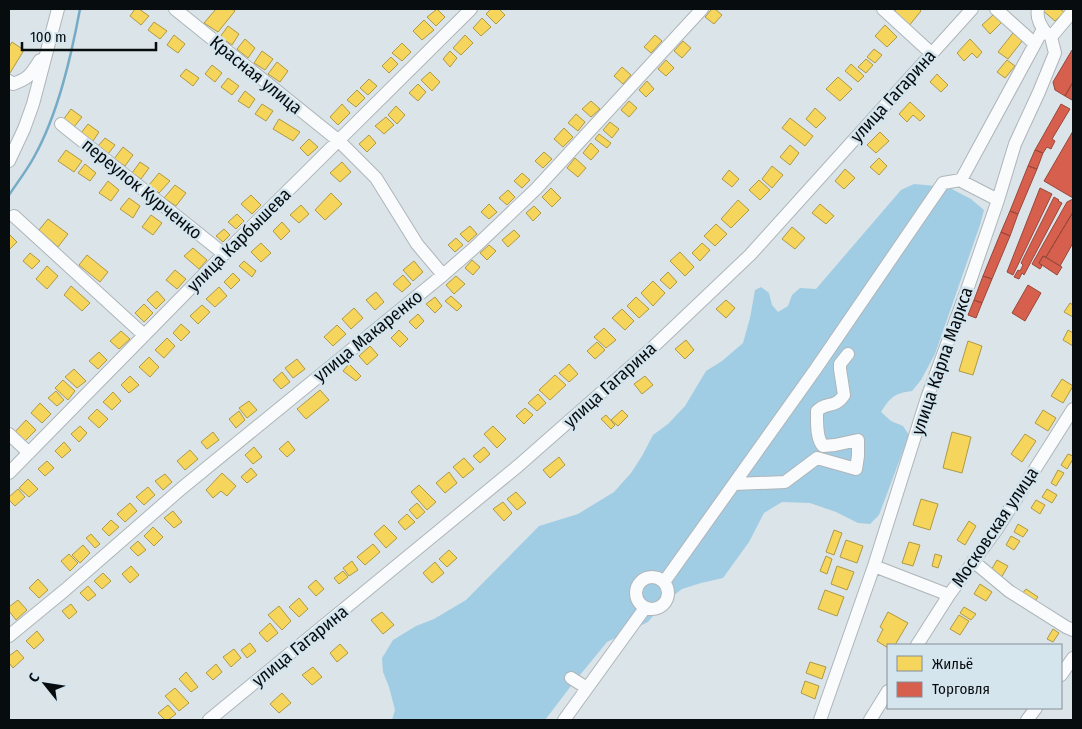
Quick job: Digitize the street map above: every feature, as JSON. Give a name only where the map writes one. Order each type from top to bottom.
[{"type":"street","points":[[9,161],[33,104],[58,9]]},
{"type":"street","name":"Красная улица","points":[[174,9],[339,141],[376,178],[417,244],[443,275]]},
{"type":"street","name":"улица Макаренко","points":[[9,636],[182,488],[474,248],[536,189],[702,9]]},
{"type":"street","points":[[883,9],[932,53]]},
{"type":"street","name":"улица Гагарина","points":[[209,720],[518,466],[651,349],[750,255],[972,9]]},
{"type":"street","points":[[996,9],[1035,44]]},
{"type":"street","name":"улица Карла Маркса","points":[[820,720],[874,566],[927,398],[967,290],[1015,144],[1055,53],[1037,15],[1038,9]]},
{"type":"street","name":"улица Карбышева","points":[[9,473],[467,10]]},
{"type":"street","points":[[961,180],[1035,44],[1073,11]]},
{"type":"street","points":[[9,82],[14,84],[26,79],[33,72],[47,48]]},
{"type":"street","name":"переулок Курченко","points":[[61,124],[224,254]]},
{"type":"street","points":[[664,582],[815,370],[943,183],[961,180],[998,200]]},
{"type":"street","points":[[14,216],[144,335]]},
{"type":"street","points":[[734,484],[785,482],[817,458],[856,469],[858,440],[823,446],[820,443],[817,424],[817,411],[822,406],[837,403],[844,396],[840,378],[840,364],[848,354]]},
{"type":"street","name":"Московская улица","points":[[918,644],[949,595],[997,529],[1073,409]]},
{"type":"street","points":[[9,434],[29,453]]},
{"type":"street","points":[[973,561],[1009,592],[1073,630]]},
{"type":"street","points":[[874,566],[949,595]]},
{"type":"street","points":[[649,577],[657,577],[664,582],[667,587],[668,598],[664,604],[652,609],[645,608],[639,602],[636,595],[637,587],[642,580],[649,577]]},
{"type":"street","points":[[564,720],[645,608]]},
{"type":"street","points":[[1062,674],[1073,658]]},
{"type":"street","points":[[571,678],[587,688]]},
{"type":"street","points":[[870,720],[887,693]]},
{"type":"street","points":[[1027,720],[1035,709]]},
{"type":"shaded area","points":[[914,184],[948,187],[971,199],[984,210],[935,354],[921,380],[912,391],[893,397],[881,412],[891,421],[903,426],[909,435],[879,515],[870,524],[858,523],[836,512],[810,503],[782,502],[764,513],[749,542],[723,578],[682,589],[665,602],[648,622],[607,642],[545,720],[392,720],[395,710],[383,672],[382,658],[393,640],[466,600],[539,526],[578,514],[614,492],[631,473],[653,435],[668,424],[685,406],[706,371],[722,361],[743,343],[755,290],[761,287],[769,293],[772,305],[778,312],[788,306],[792,295],[800,288],[816,289],[901,190]]},
{"type":"building: Жильё","points":[[135,9],[139,9],[149,16],[141,25],[130,16]]},
{"type":"building: Жильё","points":[[216,9],[232,9],[235,11],[218,32],[204,23]]},
{"type":"building: Жильё","points":[[437,9],[445,17],[436,26],[427,17]]},
{"type":"building: Жильё","points":[[491,9],[499,9],[505,15],[496,24],[486,14]]},
{"type":"building: Жильё","points":[[712,9],[715,9],[722,15],[714,24],[705,17]]},
{"type":"building: Жильё","points":[[897,9],[919,9],[921,11],[908,27],[892,13]]},
{"type":"building: Жильё","points":[[1041,9],[1060,9],[1064,12],[1055,21]]},
{"type":"building: Жильё","points":[[993,15],[1002,22],[990,34],[982,25]]},
{"type":"building: Жильё","points":[[482,18],[491,27],[481,36],[473,28]]},
{"type":"building: Жильё","points":[[424,20],[434,30],[422,40],[413,31]]},
{"type":"building: Жильё","points":[[154,22],[167,31],[160,39],[148,30]]},
{"type":"building: Жильё","points":[[885,25],[897,37],[887,47],[875,36]]},
{"type":"building: Жильё","points":[[228,26],[239,34],[232,45],[220,37]]},
{"type":"building: Жильё","points":[[1013,33],[1023,40],[1008,59],[998,52]]},
{"type":"building: Жильё","points":[[174,35],[185,44],[178,53],[167,45]]},
{"type":"building: Жильё","points":[[465,35],[473,43],[461,55],[453,48]]},
{"type":"building: Жильё","points":[[655,35],[662,41],[651,53],[644,47]]},
{"type":"building: Жильё","points":[[245,39],[255,48],[248,58],[237,49]]},
{"type":"building: Жильё","points":[[970,39],[982,52],[977,58],[972,53],[964,61],[957,53]]},
{"type":"building: Жильё","points":[[683,41],[691,48],[682,58],[674,51]]},
{"type":"building: Жильё","points":[[12,42],[24,50],[9,73],[9,47]]},
{"type":"building: Жильё","points":[[402,43],[411,52],[402,61],[392,53]]},
{"type":"building: Жильё","points":[[874,49],[882,55],[875,63],[867,57]]},
{"type":"building: Жильё","points":[[262,51],[273,59],[265,70],[254,63]]},
{"type":"building: Жильё","points":[[450,51],[457,58],[450,67],[443,59]]},
{"type":"building: Жильё","points":[[391,57],[398,64],[389,73],[382,66]]},
{"type":"building: Жильё","points":[[866,59],[873,65],[866,73],[858,67]]},
{"type":"building: Жильё","points":[[666,60],[674,68],[666,76],[658,69]]},
{"type":"building: Жильё","points":[[1007,60],[1015,66],[1005,78],[997,72]]},
{"type":"building: Жильё","points":[[277,62],[288,71],[280,82],[268,74]]},
{"type":"building: Жильё","points":[[851,64],[864,76],[858,82],[845,71]]},
{"type":"building: Жильё","points":[[212,65],[222,73],[215,82],[205,74]]},
{"type":"building: Жильё","points":[[622,67],[631,75],[623,84],[614,76]]},
{"type":"building: Жильё","points":[[186,69],[199,78],[193,86],[180,76]]},
{"type":"building: Жильё","points":[[430,72],[440,82],[432,91],[421,80]]},
{"type":"building: Жильё","points":[[937,74],[948,85],[941,92],[930,82]]},
{"type":"building: Жильё","points":[[838,77],[852,89],[840,101],[826,89]]},
{"type":"building: Жильё","points":[[228,78],[239,86],[232,95],[221,87]]},
{"type":"building: Жильё","points":[[369,79],[377,86],[368,95],[360,88]]},
{"type":"building: Жильё","points":[[647,81],[654,89],[646,97],[639,90]]},
{"type":"building: Жильё","points":[[418,84],[426,92],[418,101],[409,93]]},
{"type":"building: Жильё","points":[[357,90],[365,98],[356,107],[347,100]]},
{"type":"building: Жильё","points":[[245,91],[255,99],[249,108],[238,101]]},
{"type":"building: Жильё","points":[[591,101],[600,109],[591,117],[582,109]]},
{"type":"building: Жильё","points":[[629,101],[637,108],[629,117],[621,110]]},
{"type":"building: Жильё","points":[[910,102],[925,116],[920,121],[913,115],[907,122],[899,114]]},
{"type":"building: Жильё","points":[[262,104],[273,111],[266,121],[255,114]]},
{"type":"building: Жильё","points":[[342,104],[350,113],[338,125],[330,117]]},
{"type":"building: Жильё","points":[[396,106],[405,115],[397,124],[388,115]]},
{"type":"building: Жильё","points":[[815,108],[826,118],[816,128],[806,119]]},
{"type":"building: Жильё","points":[[71,109],[82,117],[74,127],[63,120]]},
{"type":"building: Жильё","points":[[576,114],[585,122],[578,131],[568,123]]},
{"type":"building: Жильё","points":[[386,117],[394,125],[384,134],[375,126]]},
{"type":"building: Жильё","points":[[790,118],[813,136],[805,146],[782,128]]},
{"type":"building: Жильё","points":[[279,119],[300,132],[293,141],[273,129]]},
{"type":"building: Жильё","points":[[610,122],[619,129],[612,138],[603,130]]},
{"type":"building: Жильё","points":[[88,124],[99,132],[93,141],[81,133]]},
{"type":"building: Жильё","points":[[564,128],[573,137],[563,147],[554,139]]},
{"type":"building: Жильё","points":[[880,132],[889,141],[876,153],[867,145]]},
{"type":"building: Жильё","points":[[599,134],[611,143],[607,148],[595,139]]},
{"type":"building: Жильё","points":[[369,135],[376,143],[367,152],[359,144]]},
{"type":"building: Жильё","points":[[105,138],[115,145],[108,154],[98,146]]},
{"type":"building: Жильё","points":[[309,139],[318,147],[308,156],[300,148]]},
{"type":"building: Жильё","points":[[591,143],[599,151],[591,160],[583,153]]},
{"type":"building: Жильё","points":[[790,145],[799,153],[790,165],[780,157]]},
{"type":"building: Жильё","points":[[123,147],[133,155],[125,166],[114,159]]},
{"type":"building: Жильё","points":[[66,150],[82,161],[74,172],[58,161]]},
{"type":"building: Жильё","points":[[544,152],[552,159],[543,168],[535,161]]},
{"type":"building: Жильё","points":[[575,158],[586,168],[578,177],[567,168]]},
{"type":"building: Жильё","points":[[879,158],[887,166],[879,175],[870,167]]},
{"type":"building: Жильё","points":[[140,162],[149,168],[141,179],[132,173]]},
{"type":"building: Жильё","points":[[342,162],[351,172],[340,182],[330,173]]},
{"type":"building: Жильё","points":[[85,164],[96,173],[90,181],[78,173]]},
{"type":"building: Жильё","points":[[772,166],[783,175],[772,188],[762,179]]},
{"type":"building: Жильё","points":[[845,169],[855,178],[844,189],[835,181]]},
{"type":"building: Жильё","points":[[729,170],[739,179],[732,187],[722,179]]},
{"type":"building: Жильё","points":[[159,173],[170,181],[159,193],[149,185]]},
{"type":"building: Жильё","points":[[522,173],[530,180],[522,188],[514,181]]},
{"type":"building: Жильё","points":[[759,180],[770,190],[760,200],[749,190]]},
{"type":"building: Жильё","points":[[108,181],[119,190],[111,201],[99,193]]},
{"type":"building: Жильё","points":[[175,185],[186,193],[176,206],[164,198]]},
{"type":"building: Жильё","points":[[551,188],[561,198],[552,207],[542,197]]},
{"type":"building: Жильё","points":[[508,190],[515,197],[507,205],[499,198]]},
{"type":"building: Жильё","points":[[331,193],[342,204],[325,220],[315,210]]},
{"type":"building: Жильё","points":[[251,195],[261,205],[252,214],[241,204]]},
{"type":"building: Жильё","points":[[129,198],[140,206],[133,218],[120,209]]},
{"type":"building: Жильё","points":[[738,200],[749,210],[731,228],[721,219]]},
{"type":"building: Жильё","points":[[489,204],[497,212],[489,219],[481,212]]},
{"type":"building: Жильё","points":[[820,204],[834,216],[826,224],[812,213]]},
{"type":"building: Жильё","points":[[301,205],[309,214],[299,223],[290,215]]},
{"type":"building: Жильё","points":[[534,206],[541,213],[533,221],[526,213]]},
{"type":"building: Жильё","points":[[237,214],[244,221],[236,229],[228,222]]},
{"type":"building: Жильё","points":[[151,215],[162,223],[153,235],[142,227]]},
{"type":"building: Жильё","points":[[48,219],[68,234],[58,247],[39,230]]},
{"type":"building: Жильё","points":[[282,222],[290,231],[281,240],[273,231]]},
{"type":"building: Жильё","points":[[716,224],[727,234],[715,246],[704,236]]},
{"type":"building: Жильё","points":[[470,226],[477,234],[468,242],[460,234]]},
{"type":"building: Жильё","points":[[792,227],[805,238],[795,249],[782,239]]},
{"type":"building: Жильё","points":[[224,229],[230,235],[223,242],[216,236]]},
{"type":"building: Жильё","points":[[514,230],[520,236],[508,247],[502,240]]},
{"type":"building: Жильё","points":[[9,234],[17,242],[10,249],[9,248]]},
{"type":"building: Жильё","points":[[456,238],[463,245],[455,252],[448,245]]},
{"type":"building: Жильё","points":[[261,243],[271,253],[261,262],[251,252]]},
{"type":"building: Жильё","points":[[702,243],[710,250],[700,261],[692,253]]},
{"type":"building: Жильё","points":[[489,245],[496,251],[487,260],[480,253]]},
{"type":"building: Жильё","points":[[193,248],[207,260],[199,269],[184,256]]},
{"type":"building: Жильё","points":[[680,252],[694,267],[685,276],[670,261]]},
{"type":"building: Жильё","points":[[30,253],[40,261],[32,269],[23,261]]},
{"type":"building: Жильё","points":[[87,255],[108,272],[100,282],[79,265]]},
{"type":"building: Жильё","points":[[472,260],[480,267],[473,275],[465,268]]},
{"type":"building: Жильё","points":[[244,261],[256,271],[252,277],[239,266]]},
{"type":"building: Жильё","points":[[414,261],[423,272],[413,281],[403,270]]},
{"type":"building: Жильё","points":[[47,266],[58,276],[47,289],[36,279]]},
{"type":"building: Жильё","points":[[175,270],[186,279],[177,289],[166,280]]},
{"type":"building: Жильё","points":[[668,272],[677,282],[670,289],[660,280]]},
{"type":"building: Жильё","points":[[233,273],[240,280],[231,289],[224,282]]},
{"type":"building: Жильё","points":[[403,275],[411,284],[402,292],[393,284]]},
{"type":"building: Жильё","points":[[456,276],[465,284],[454,294],[446,285]]},
{"type":"building: Жильё","points":[[653,281],[665,293],[653,306],[641,293]]},
{"type":"building: Жильё","points":[[71,286],[90,303],[82,311],[64,295]]},
{"type":"building: Жильё","points":[[219,287],[227,296],[215,307],[206,299]]},
{"type":"building: Жильё","points":[[157,291],[165,300],[156,309],[147,300]]},
{"type":"building: Жильё","points":[[376,292],[384,302],[375,310],[366,300]]},
{"type":"building: Жильё","points":[[451,296],[462,306],[457,311],[445,301]]},
{"type":"building: Жильё","points":[[435,297],[442,306],[435,313],[426,304]]},
{"type":"building: Жильё","points":[[636,297],[649,309],[639,318],[627,306]]},
{"type":"building: Жильё","points":[[726,300],[735,308],[726,318],[716,309]]},
{"type":"building: Жильё","points":[[1070,303],[1073,305],[1073,317],[1064,312]]},
{"type":"building: Жильё","points":[[144,304],[153,313],[144,322],[135,313]]},
{"type":"building: Жильё","points":[[202,305],[210,312],[198,324],[190,316]]},
{"type":"building: Жильё","points":[[354,308],[363,318],[351,329],[342,319]]},
{"type":"building: Жильё","points":[[622,309],[634,321],[625,330],[612,318]]},
{"type":"building: Жильё","points":[[418,314],[424,321],[416,329],[409,322]]},
{"type":"building: Жильё","points":[[181,324],[190,332],[181,341],[173,333]]},
{"type":"building: Жильё","points":[[337,325],[346,334],[333,346],[324,337]]},
{"type":"building: Жильё","points":[[604,328],[616,340],[606,348],[594,337]]},
{"type":"building: Жильё","points":[[399,330],[408,339],[400,347],[391,338]]},
{"type":"building: Жильё","points":[[1068,330],[1073,333],[1073,346],[1063,340]]},
{"type":"building: Жильё","points":[[121,331],[130,339],[119,349],[110,341]]},
{"type":"building: Жильё","points":[[167,338],[175,346],[164,358],[155,350]]},
{"type":"building: Жильё","points":[[686,340],[694,350],[685,359],[675,349]]},
{"type":"building: Жильё","points":[[968,341],[982,346],[973,375],[959,371]]},
{"type":"building: Жильё","points":[[597,342],[605,350],[595,359],[587,351]]},
{"type":"building: Жильё","points":[[370,346],[378,355],[367,365],[359,356]]},
{"type":"building: Жильё","points":[[99,352],[107,360],[98,369],[89,361]]},
{"type":"building: Жильё","points":[[149,357],[159,367],[150,377],[139,367]]},
{"type":"building: Жильё","points":[[297,359],[305,369],[293,378],[285,368]]},
{"type":"building: Жильё","points":[[349,364],[361,376],[356,381],[343,371]]},
{"type":"building: Жильё","points":[[569,364],[578,374],[569,382],[559,373]]},
{"type":"building: Жильё","points":[[74,369],[86,381],[77,388],[65,377]]},
{"type":"building: Жильё","points":[[282,372],[290,382],[281,389],[273,380]]},
{"type":"building: Жильё","points":[[555,375],[566,385],[550,400],[539,390]]},
{"type":"building: Жильё","points":[[130,376],[139,385],[129,393],[121,385]]},
{"type":"building: Жильё","points":[[645,376],[653,385],[642,394],[634,384]]},
{"type":"building: Жильё","points":[[1062,379],[1073,386],[1063,403],[1051,396]]},
{"type":"building: Жильё","points":[[63,380],[75,391],[68,400],[55,388]]},
{"type":"building: Жильё","points":[[320,390],[329,400],[306,419],[297,409]]},
{"type":"building: Жильё","points":[[56,391],[64,400],[57,406],[48,398]]},
{"type":"building: Жильё","points":[[113,392],[121,401],[112,410],[103,402]]},
{"type":"building: Жильё","points":[[538,394],[546,403],[537,411],[528,403]]},
{"type":"building: Жильё","points":[[249,401],[257,410],[247,418],[239,408]]},
{"type":"building: Жильё","points":[[40,403],[51,414],[42,423],[31,413]]},
{"type":"building: Жильё","points":[[525,408],[533,415],[524,424],[516,416]]},
{"type":"building: Жильё","points":[[97,409],[108,419],[99,428],[88,418]]},
{"type":"building: Жильё","points":[[622,410],[628,416],[618,426],[611,420]]},
{"type":"building: Жильё","points":[[1043,410],[1056,418],[1048,431],[1035,423]]},
{"type":"building: Жильё","points":[[239,411],[245,420],[236,428],[229,419]]},
{"type":"building: Жильё","points":[[606,415],[615,425],[611,429],[601,419]]},
{"type":"building: Жильё","points":[[26,420],[36,430],[25,441],[15,432]]},
{"type":"building: Жильё","points":[[80,426],[87,433],[79,442],[71,434]]},
{"type":"building: Жильё","points":[[493,426],[506,439],[497,448],[484,434]]},
{"type":"building: Жильё","points":[[213,432],[219,440],[207,449],[201,442]]},
{"type":"building: Жильё","points":[[952,432],[971,437],[962,473],[943,468]]},
{"type":"building: Жильё","points":[[1025,434],[1036,441],[1022,462],[1011,454]]},
{"type":"building: Жильё","points":[[288,441],[295,450],[287,457],[279,449]]},
{"type":"building: Жильё","points":[[64,442],[71,450],[62,458],[55,451]]},
{"type":"building: Жильё","points":[[254,447],[262,457],[253,464],[245,455]]},
{"type":"building: Жильё","points":[[484,447],[490,454],[480,463],[473,456]]},
{"type":"building: Жильё","points":[[190,450],[198,459],[185,470],[177,461]]},
{"type":"building: Жильё","points":[[1068,454],[1073,456],[1073,459],[1067,469],[1061,465]]},
{"type":"building: Жильё","points":[[559,457],[565,465],[550,478],[543,470]]},
{"type":"building: Жильё","points":[[464,458],[474,469],[463,478],[453,467]]},
{"type":"building: Жильё","points":[[47,461],[54,468],[45,476],[38,469]]},
{"type":"building: Жильё","points":[[251,468],[257,475],[247,483],[241,477]]},
{"type":"building: Жильё","points":[[1058,470],[1064,473],[1056,486],[1051,483]]},
{"type":"building: Жильё","points":[[449,472],[457,483],[445,493],[436,483]]},
{"type":"building: Жильё","points":[[222,473],[236,486],[227,496],[221,491],[213,498],[206,490]]},
{"type":"building: Жильё","points":[[165,474],[172,482],[163,490],[155,481]]},
{"type":"building: Жильё","points":[[28,479],[38,489],[29,497],[19,488]]},
{"type":"building: Жильё","points":[[419,485],[436,502],[427,510],[411,492]]},
{"type":"building: Жильё","points":[[148,487],[155,495],[144,505],[136,497]]},
{"type":"building: Жильё","points":[[18,489],[25,497],[15,506],[9,500],[9,497]]},
{"type":"building: Жильё","points":[[1047,489],[1057,495],[1052,503],[1042,497]]},
{"type":"building: Жильё","points":[[516,492],[526,503],[517,510],[507,499]]},
{"type":"building: Жильё","points":[[921,499],[938,504],[930,530],[913,525]]},
{"type":"building: Жильё","points":[[1036,500],[1045,505],[1040,514],[1031,508]]},
{"type":"building: Жильё","points":[[503,502],[512,513],[504,521],[493,509]]},
{"type":"building: Жильё","points":[[130,503],[137,511],[125,522],[117,514]]},
{"type":"building: Жильё","points":[[417,503],[425,512],[417,519],[409,510]]},
{"type":"building: Жильё","points":[[173,511],[182,522],[174,528],[164,518]]},
{"type":"building: Жильё","points":[[407,514],[415,522],[405,530],[398,522]]},
{"type":"building: Жильё","points":[[111,520],[119,527],[109,536],[102,529]]},
{"type":"building: Жильё","points":[[969,521],[976,526],[965,545],[957,540]]},
{"type":"building: Жильё","points":[[1018,524],[1028,530],[1023,537],[1014,532]]},
{"type":"building: Жильё","points":[[384,525],[397,538],[386,548],[374,534]]},
{"type":"building: Жильё","points":[[153,527],[163,537],[154,546],[144,536]]},
{"type":"building: Жильё","points":[[834,530],[842,533],[834,555],[826,552]]},
{"type":"building: Жильё","points":[[91,534],[100,544],[95,548],[86,538]]},
{"type":"building: Жильё","points":[[1011,536],[1020,541],[1014,550],[1006,545]]},
{"type":"building: Жильё","points":[[846,540],[863,546],[857,563],[840,557]]},
{"type":"building: Жильё","points":[[138,541],[146,550],[138,556],[130,548]]},
{"type":"building: Жильё","points":[[909,542],[920,545],[913,566],[902,563]]},
{"type":"building: Жильё","points":[[373,544],[380,552],[365,565],[357,557]]},
{"type":"building: Жильё","points":[[83,545],[90,553],[80,563],[72,555]]},
{"type":"building: Жильё","points":[[449,550],[457,558],[447,567],[439,559]]},
{"type":"building: Жильё","points":[[69,554],[78,563],[70,571],[61,561]]},
{"type":"building: Жильё","points":[[935,554],[942,556],[938,568],[932,566]]},
{"type":"building: Жильё","points":[[826,556],[832,559],[827,574],[820,571]]},
{"type":"building: Жильё","points":[[997,560],[1008,566],[1001,578],[990,572]]},
{"type":"building: Жильё","points":[[352,561],[358,570],[349,576],[343,568]]},
{"type":"building: Жильё","points":[[435,562],[444,573],[432,583],[423,573]]},
{"type":"building: Жильё","points":[[131,566],[139,575],[130,583],[122,574]]},
{"type":"building: Жильё","points":[[837,566],[854,572],[847,590],[831,584]]},
{"type":"building: Жильё","points":[[343,571],[348,577],[339,584],[334,578]]},
{"type":"building: Жильё","points":[[103,573],[111,581],[102,589],[94,581]]},
{"type":"building: Жильё","points":[[38,579],[48,590],[39,598],[29,588]]},
{"type":"building: Жильё","points":[[316,580],[324,589],[316,596],[308,587]]},
{"type":"building: Жильё","points":[[980,584],[992,592],[986,601],[974,594]]},
{"type":"building: Жильё","points":[[88,586],[96,595],[88,601],[80,593]]},
{"type":"building: Жильё","points":[[1026,589],[1038,597],[1034,602],[1022,594]]},
{"type":"building: Жильё","points":[[825,590],[844,597],[837,616],[818,609]]},
{"type":"building: Жильё","points":[[299,598],[308,609],[299,617],[289,607]]},
{"type":"building: Жильё","points":[[18,600],[27,610],[16,620],[9,611],[9,607]]},
{"type":"building: Жильё","points":[[71,604],[77,612],[69,619],[62,611]]},
{"type":"building: Жильё","points":[[279,606],[291,621],[282,630],[268,615]]},
{"type":"building: Жильё","points":[[964,607],[976,614],[971,620],[960,613]]},
{"type":"building: Жильё","points":[[382,612],[394,625],[383,634],[371,620]]},
{"type":"building: Жильё","points":[[888,612],[908,623],[896,644],[887,644],[887,647],[877,641],[883,629],[880,627]]},
{"type":"building: Жильё","points":[[959,615],[969,621],[960,635],[950,629]]},
{"type":"building: Жильё","points":[[270,623],[278,633],[267,642],[259,633]]},
{"type":"building: Жильё","points":[[1053,629],[1059,633],[1053,642],[1047,639]]},
{"type":"building: Жильё","points":[[37,631],[44,640],[34,649],[26,641]]},
{"type":"building: Жильё","points":[[250,643],[256,651],[247,658],[241,650]]},
{"type":"building: Жильё","points":[[340,644],[348,653],[337,662],[330,653]]},
{"type":"building: Жильё","points":[[234,649],[241,658],[231,667],[223,657]]},
{"type":"building: Жильё","points":[[17,650],[24,658],[13,668],[9,663],[9,656]]},
{"type":"building: Жильё","points":[[810,662],[826,667],[822,679],[806,673]]},
{"type":"building: Жильё","points":[[216,664],[222,672],[213,680],[206,673]]},
{"type":"building: Жильё","points":[[313,667],[322,677],[312,685],[302,675]]},
{"type":"building: Жильё","points":[[186,672],[198,687],[191,692],[179,679]]},
{"type":"building: Жильё","points":[[805,681],[819,686],[815,699],[801,693]]},
{"type":"building: Жильё","points":[[175,688],[189,703],[179,711],[165,696]]},
{"type":"building: Жильё","points":[[282,693],[291,703],[279,713],[270,704]]},
{"type":"building: Жильё","points":[[168,705],[176,714],[165,720],[158,713]]},
{"type":"building: Торговля","points":[[1072,50],[1073,82],[1065,96],[1055,90],[1053,82]]},
{"type":"building: Торговля","points":[[1073,82],[1073,98],[1072,100],[1065,96]]},
{"type":"building: Торговля","points":[[1061,104],[1070,109],[1052,139],[1055,141],[1051,149],[1047,147],[1043,153],[1035,150]]},
{"type":"building: Торговля","points":[[1073,131],[1073,198],[1044,181]]},
{"type":"building: Торговля","points":[[1035,150],[1043,153],[1037,169],[1028,166]]},
{"type":"building: Торговля","points":[[1028,166],[1037,169],[1018,214],[1010,211]]},
{"type":"building: Торговля","points":[[1040,188],[1052,194],[1013,275],[1007,272]]},
{"type":"building: Торговля","points":[[1054,197],[1062,203],[1024,275],[1022,273],[1019,279],[1014,277],[1023,265],[1021,263]]},
{"type":"building: Торговля","points":[[1073,199],[1073,212],[1046,257],[1043,256],[1039,263],[1042,266],[1040,269],[1032,264],[1067,202]]},
{"type":"building: Торговля","points":[[1010,211],[1018,214],[1010,236],[1001,232]]},
{"type":"building: Торговля","points":[[1073,212],[1073,243],[1060,266],[1046,257]]},
{"type":"building: Торговля","points":[[1001,232],[1010,236],[992,279],[983,276]]},
{"type":"building: Торговля","points":[[1043,256],[1062,267],[1057,275],[1039,263]]},
{"type":"building: Торговля","points":[[983,276],[992,279],[982,303],[974,300]]},
{"type":"building: Торговля","points":[[1028,285],[1041,293],[1025,321],[1012,313]]},
{"type":"building: Торговля","points":[[974,300],[982,303],[976,318],[968,315]]},
{"type":"waterway","points":[[9,195],[31,162],[57,104],[68,66],[80,9]]}]
